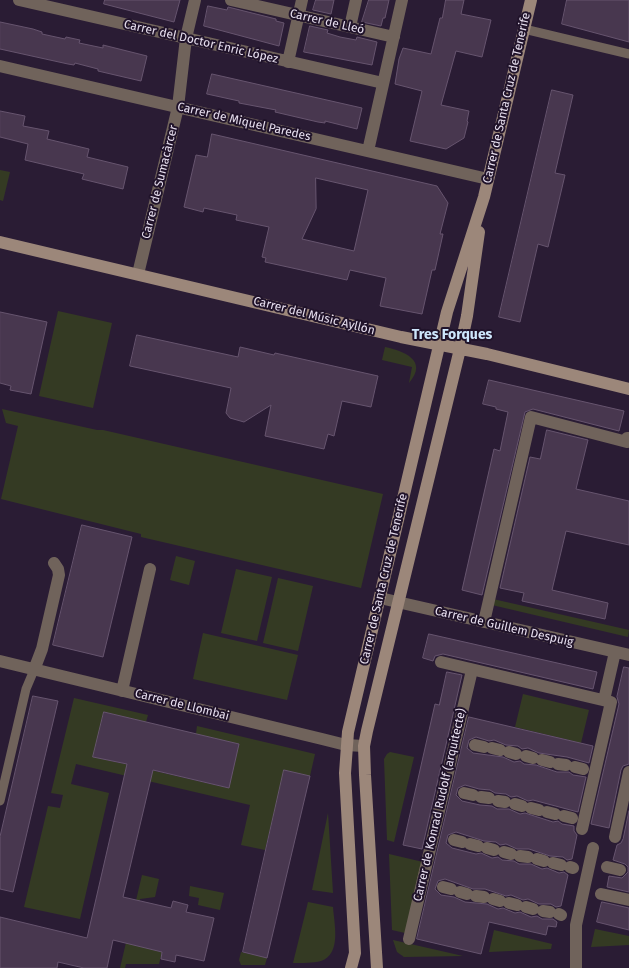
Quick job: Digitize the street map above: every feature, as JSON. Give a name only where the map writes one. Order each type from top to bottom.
[{"type":"street","name":"Carrer del Doctor Enric López","points":[[19,0],[383,83]]},
{"type":"street","name":"Carrer de Sumacàrcer","points":[[138,274],[178,106],[186,38],[195,0]]},
{"type":"street","name":"Carrer de Lleó","points":[[231,0],[394,36]]},
{"type":"street","points":[[288,62],[302,0]]},
{"type":"street","points":[[350,26],[356,0]]},
{"type":"street","points":[[368,151],[402,0]]},
{"type":"street","name":"Carrer de Santa Cruz de Tenerife","points":[[377,968],[364,746],[460,349],[467,316],[484,197],[531,0]]},
{"type":"street","name":"Carrer de Miquel Paredes","points":[[0,66],[488,179]]},
{"type":"street","name":"Carrer de Santa Cruz de Tenerife","points":[[351,968],[355,953],[345,773],[346,744],[446,312],[484,197]]},
{"type":"street","name":"Carrer del Músic Ayllón","points":[[0,242],[439,346],[487,354],[629,389]]},
{"type":"street","points":[[484,622],[530,417],[627,442],[627,438],[629,438]]},
{"type":"street","points":[[34,670],[42,649],[59,575],[54,563]]},
{"type":"street","points":[[122,691],[150,569]]},
{"type":"street","name":"Carrer de Guillem Despuig","points":[[380,598],[629,655]]},
{"type":"street","points":[[604,700],[615,652]]},
{"type":"street","name":"Carrer de Llombai","points":[[0,661],[346,744],[364,746]]},
{"type":"street","points":[[441,662],[611,702],[529,757],[521,806]]},
{"type":"street","name":"Carrer de Konrad Rudolf (arquitecte)","points":[[409,939],[496,900],[521,806],[529,757],[472,670]]},
{"type":"street","points":[[614,837],[624,822],[629,773]]},
{"type":"street","points":[[576,968],[576,926],[593,848]]},
{"type":"street","points":[[607,867],[626,871]]},
{"type":"street","points":[[601,894],[629,900]]},
{"type":"lane","points":[[524,29],[629,54]]},
{"type":"lane","points":[[0,801],[26,689],[34,670]]},
{"type":"green space","points":[[0,170],[10,172],[3,201],[0,200]]},
{"type":"green space","points":[[58,311],[112,323],[93,408],[39,396]]},
{"type":"green space","points":[[385,347],[406,354],[415,363],[414,375],[409,383],[412,367],[382,360]]},
{"type":"green space","points":[[2,409],[383,494],[361,588],[141,537],[141,534],[1,499],[18,426],[6,423]]},
{"type":"green space","points":[[176,556],[195,561],[189,585],[170,580]]},
{"type":"green space","points":[[236,569],[272,577],[257,641],[221,633]]},
{"type":"green space","points":[[278,578],[313,586],[298,651],[263,643]]},
{"type":"green space","points":[[493,599],[629,630],[628,637],[492,605]]},
{"type":"green space","points":[[203,633],[298,655],[287,700],[193,679]]},
{"type":"green space","points":[[523,694],[589,710],[581,743],[515,727]]},
{"type":"green space","points":[[74,698],[148,715],[146,722],[104,712],[94,757],[228,788],[239,744],[196,734],[197,726],[315,754],[310,776],[274,815],[265,850],[241,845],[250,805],[76,764],[71,784],[109,793],[80,919],[24,907],[48,806],[60,808],[63,795],[51,793]]},
{"type":"green space","points":[[390,752],[414,757],[394,842],[387,840],[384,759]]},
{"type":"green space","points":[[328,813],[333,893],[312,890]]},
{"type":"green space","points":[[389,854],[423,862],[405,933],[392,930]]},
{"type":"green space","points":[[142,875],[159,879],[155,897],[140,899],[130,944],[162,952],[159,964],[126,964],[125,968],[120,968]]},
{"type":"green space","points":[[190,886],[224,893],[220,910],[198,905],[199,898],[189,896]]},
{"type":"green space","points":[[308,902],[333,907],[334,945],[328,957],[321,961],[293,963]]},
{"type":"green space","points":[[595,929],[629,936],[629,945],[591,947]]},
{"type":"green space","points":[[494,930],[552,944],[551,949],[489,952]]},
{"type":"green space","points":[[393,940],[463,956],[404,957],[397,952]]},
{"type":"green space","points":[[241,952],[267,958],[265,965],[241,965],[239,960]]},
{"type":"building","points":[[105,0],[180,0],[174,22],[104,4]]},
{"type":"building","points":[[316,0],[334,0],[331,14],[313,10]]},
{"type":"building","points":[[369,0],[389,0],[381,26],[362,22]]},
{"type":"building","points":[[446,0],[464,0],[461,14],[491,20],[482,57],[456,51],[441,105],[469,111],[468,122],[464,138],[446,149],[410,141],[422,91],[395,84],[399,59],[403,48],[431,54]]},
{"type":"building","points":[[567,0],[629,0],[629,42],[562,24]]},
{"type":"building","points":[[208,6],[227,10],[228,7],[276,19],[276,21],[284,23],[279,46],[204,26]]},
{"type":"building","points":[[0,22],[33,29],[42,32],[42,34],[80,40],[79,43],[103,48],[103,45],[147,56],[141,81],[98,71],[98,69],[75,63],[74,65],[68,64],[0,49]]},
{"type":"building","points":[[310,26],[328,30],[327,33],[340,37],[356,40],[357,37],[377,42],[372,65],[304,52]]},
{"type":"building","points":[[212,74],[362,108],[357,129],[275,112],[276,110],[239,103],[239,101],[207,94]]},
{"type":"building","points":[[552,90],[573,95],[555,173],[565,175],[548,247],[538,244],[520,322],[499,317]]},
{"type":"building","points":[[0,111],[25,116],[23,126],[49,131],[47,139],[89,149],[87,157],[128,167],[123,189],[82,179],[84,174],[25,160],[28,144],[0,137]]},
{"type":"building","points":[[212,134],[437,186],[448,203],[440,234],[443,234],[435,270],[432,270],[422,314],[380,306],[386,278],[350,270],[347,280],[265,262],[266,258],[262,257],[269,227],[236,220],[237,215],[204,208],[203,212],[184,207],[196,155],[207,157]],"holes":[[[316,178],[368,190],[354,251],[302,239],[316,209]]]},
{"type":"building","points":[[0,312],[47,322],[31,394],[10,390],[11,386],[0,383]]},
{"type":"building","points":[[137,335],[238,357],[240,347],[378,376],[371,407],[342,401],[334,436],[328,434],[324,449],[265,436],[271,405],[244,422],[230,418],[226,413],[231,388],[130,366]]},
{"type":"building","points":[[489,380],[624,411],[619,431],[533,409],[525,412],[482,595],[462,590],[494,449],[500,451],[508,412],[483,404]]},
{"type":"building","points":[[547,430],[588,440],[576,489],[629,501],[629,545],[566,531],[552,590],[608,603],[605,619],[522,601],[524,593],[500,588],[530,457],[540,459]]},
{"type":"building","points":[[82,525],[132,537],[103,657],[53,645]]},
{"type":"building","points":[[429,634],[597,672],[593,689],[443,654],[435,656],[433,661],[423,658]]},
{"type":"building","points":[[624,667],[629,668],[629,764],[623,766],[621,770],[609,828],[591,824],[619,704],[617,697]]},
{"type":"building","points":[[447,672],[462,675],[422,849],[403,845],[435,704],[439,705]]},
{"type":"building","points":[[33,696],[58,701],[13,892],[0,889],[0,837]]},
{"type":"building","points":[[104,712],[239,744],[229,788],[153,770],[123,897],[171,908],[173,901],[188,905],[186,912],[214,918],[204,961],[176,955],[175,962],[161,959],[162,952],[113,940],[107,968],[84,968],[58,962],[57,968],[0,968],[0,917],[87,938],[127,764],[93,757]]},
{"type":"building","points":[[469,717],[593,746],[589,763],[567,757],[539,753],[528,748],[522,749],[518,746],[506,745],[494,740],[489,741],[476,737],[469,740],[467,748],[473,753],[503,757],[514,762],[520,761],[524,764],[536,765],[557,772],[569,772],[573,775],[586,777],[578,812],[465,785],[458,788],[456,795],[462,801],[492,806],[497,809],[509,809],[520,814],[525,813],[553,822],[558,821],[562,824],[574,826],[574,831],[577,835],[572,859],[567,860],[563,857],[550,856],[529,849],[517,849],[506,844],[500,845],[496,842],[484,841],[456,832],[448,835],[446,843],[452,848],[476,854],[481,853],[492,858],[498,857],[502,860],[514,861],[519,864],[531,864],[542,869],[547,868],[559,873],[564,872],[568,875],[561,906],[556,907],[551,904],[539,904],[528,899],[523,900],[485,889],[473,889],[445,879],[438,881],[435,889],[441,895],[454,897],[465,902],[487,904],[515,913],[520,912],[531,917],[537,916],[542,919],[553,919],[557,922],[556,927],[548,926],[546,935],[489,922],[481,954],[417,939]]},
{"type":"building","points":[[284,770],[310,776],[267,958],[243,952]]},
{"type":"building","points":[[629,811],[629,892],[607,887],[609,876],[622,878],[628,872],[628,867],[625,864],[613,860],[617,845],[623,839]]},
{"type":"building","points":[[602,902],[629,908],[629,930],[597,922]]},
{"type":"district","name":"Tres Forques","points":[[452,335]]}]
